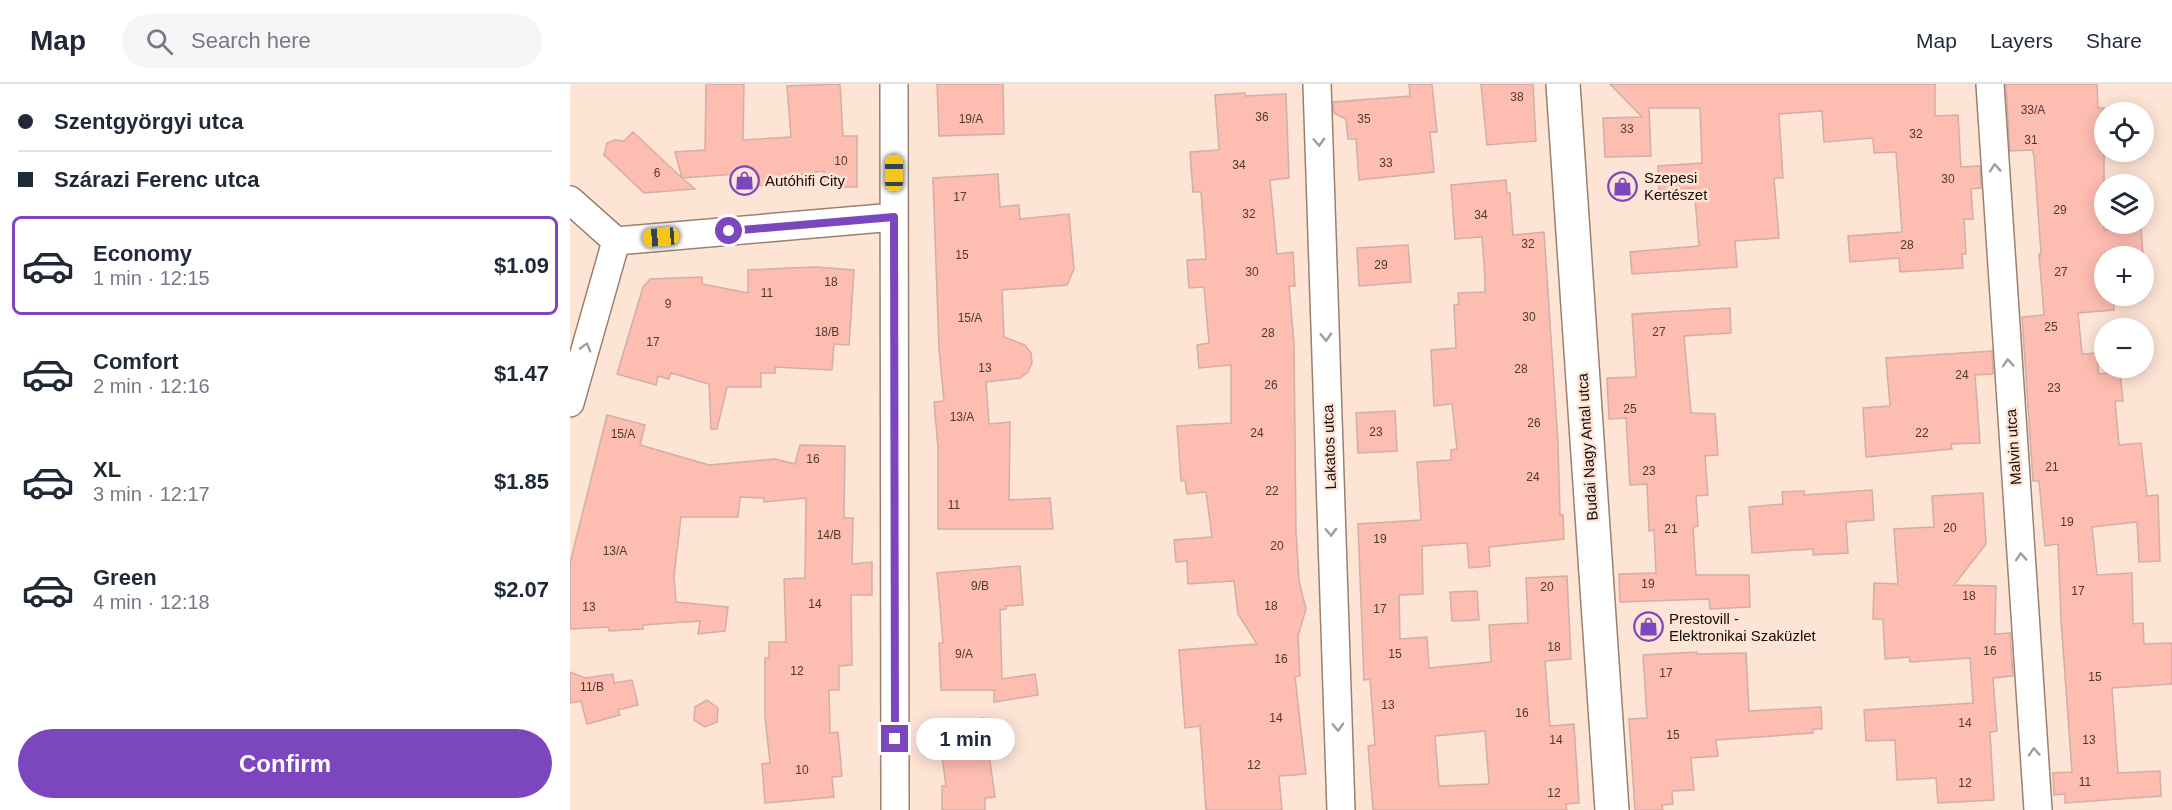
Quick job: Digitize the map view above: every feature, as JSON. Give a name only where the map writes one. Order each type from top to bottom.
[{"type":"street","points":[[894,84],[895,810]]},
{"type":"street","name":"Lakatos utca","points":[[1317,84],[1341,810]]},
{"type":"street","name":"Budai Nagy Antal utca","points":[[1563,84],[1612,810]]},
{"type":"street","name":"Malvin utca","points":[[1990,84],[2038,810]]},
{"type":"street","points":[[570,200],[616,241],[894,217]]},
{"type":"street","points":[[570,403],[616,241]]},
{"type":"building","points":[[706,84],[744,84],[743,140],[791,137],[787,86],[840,84],[843,136],[857,136],[857,187],[824,187],[824,171],[771,179],[772,185],[738,187],[737,174],[682,178],[675,152],[705,150]]},
{"type":"building","points":[[937,84],[1003,84],[1004,134],[939,136]]},
{"type":"building","points":[[1409,84],[1432,84],[1437,132],[1430,132],[1434,172],[1359,180],[1356,139],[1348,139],[1346,119],[1334,113],[1333,102],[1410,96]]},
{"type":"building","points":[[1481,84],[1533,84],[1536,141],[1487,145]]},
{"type":"building","points":[[1610,84],[1935,84],[1935,116],[1958,115],[1961,167],[1980,166],[1981,188],[1971,189],[1973,219],[1964,219],[1966,254],[1962,254],[1963,268],[1900,272],[1899,258],[1850,262],[1848,236],[1902,232],[1896,152],[1874,153],[1873,138],[1824,142],[1822,111],[1779,114],[1783,178],[1774,178],[1779,238],[1735,241],[1737,267],[1632,274],[1630,252],[1699,246],[1694,188],[1659,190],[1658,166],[1702,163],[1700,108],[1649,108],[1651,156],[1605,157],[1603,118],[1642,117]]},
{"type":"building","points":[[2006,84],[2097,84],[2098,102],[2094,102],[2094,162],[2104,162],[2104,174],[2094,174],[2094,234],[2141,234],[2142,246],[2094,246],[2094,306],[2114,306],[2114,310],[2078,313],[2082,354],[2094,353],[2094,378],[2121,378],[2123,401],[2115,401],[2119,445],[2141,443],[2147,496],[2158,495],[2160,561],[2139,562],[2137,522],[2092,527],[2097,575],[2132,573],[2133,624],[2143,623],[2144,644],[2172,643],[2172,684],[2112,688],[2118,773],[2160,771],[2161,796],[2065,803],[2065,794],[2054,795],[2053,773],[2072,772],[2058,544],[2045,546],[2039,481],[2033,481],[2022,317],[2044,315],[2039,254],[2041,254],[2034,156],[2032,150],[2010,151]]},
{"type":"building","points":[[1245,93],[1245,96],[1286,94],[1289,178],[1270,180],[1277,254],[1293,252],[1295,286],[1289,286],[1294,343],[1296,531],[1299,581],[1306,609],[1298,636],[1300,676],[1295,677],[1306,774],[1279,776],[1282,810],[1206,810],[1200,726],[1185,728],[1179,650],[1257,644],[1238,614],[1234,581],[1188,584],[1187,561],[1176,562],[1174,540],[1212,537],[1206,492],[1187,494],[1185,480],[1181,481],[1177,426],[1231,423],[1231,365],[1199,368],[1197,345],[1209,343],[1204,287],[1189,288],[1187,260],[1206,259],[1201,192],[1193,192],[1190,152],[1219,150],[1215,95]]},
{"type":"building","points":[[633,132],[695,189],[644,193],[604,155],[607,143],[615,140],[624,141]]},
{"type":"building","points":[[998,174],[1000,207],[1019,205],[1020,219],[1069,214],[1074,269],[1067,285],[1002,290],[1004,337],[1025,345],[1031,353],[1032,363],[1028,372],[1020,378],[986,382],[989,424],[1010,422],[1009,500],[1050,498],[1053,529],[938,529],[938,448],[934,402],[944,401],[939,349],[933,178]]},
{"type":"building","points":[[1506,180],[1507,193],[1510,193],[1513,235],[1544,232],[1558,443],[1560,515],[1563,515],[1564,539],[1489,547],[1490,566],[1469,568],[1467,543],[1422,546],[1423,594],[1399,595],[1400,639],[1427,637],[1429,668],[1491,662],[1489,625],[1528,623],[1526,578],[1567,576],[1571,659],[1545,661],[1550,726],[1574,724],[1579,803],[1566,804],[1567,810],[1373,810],[1368,746],[1375,745],[1370,679],[1364,680],[1358,524],[1421,520],[1417,462],[1451,460],[1451,450],[1457,449],[1452,404],[1434,406],[1431,350],[1456,348],[1454,305],[1459,304],[1458,293],[1485,292],[1485,278],[1482,237],[1455,239],[1451,185]],"holes":[[[1485,731],[1489,784],[1439,786],[1435,736]]]},
{"type":"building","points":[[1408,245],[1411,282],[1359,286],[1357,248]]},
{"type":"building","points":[[815,267],[854,270],[849,345],[834,344],[832,370],[775,367],[775,373],[761,373],[761,387],[727,387],[717,429],[711,429],[709,384],[671,373],[669,379],[658,376],[656,385],[617,374],[643,287],[650,279],[702,277],[702,284],[748,293],[748,270]]},
{"type":"building","points":[[1730,308],[1731,333],[1684,336],[1691,413],[1715,414],[1718,455],[1705,456],[1708,495],[1696,496],[1698,526],[1693,527],[1696,575],[1749,575],[1750,607],[1710,609],[1709,599],[1620,602],[1619,574],[1656,573],[1654,530],[1649,531],[1647,484],[1630,485],[1626,418],[1609,419],[1607,378],[1636,377],[1632,314]]},
{"type":"building","points":[[1992,351],[1993,374],[1975,375],[1980,443],[1951,444],[1952,449],[1866,457],[1863,408],[1890,406],[1886,358]]},
{"type":"building","points":[[1395,411],[1397,451],[1358,453],[1356,413]]},
{"type":"building","points":[[607,415],[645,425],[640,445],[709,465],[775,459],[795,464],[800,445],[845,446],[844,518],[853,518],[852,564],[872,562],[872,595],[851,595],[852,665],[839,666],[839,690],[829,690],[830,733],[838,732],[842,776],[832,777],[834,797],[765,803],[762,764],[770,763],[765,716],[765,658],[769,658],[769,642],[786,642],[784,579],[805,578],[806,498],[764,502],[764,498],[740,497],[738,517],[681,517],[674,576],[676,602],[728,607],[725,631],[698,634],[700,621],[643,625],[643,629],[609,631],[608,627],[570,629],[570,563]]},
{"type":"building","points":[[1872,490],[1874,520],[1846,522],[1848,553],[1813,555],[1813,549],[1752,553],[1749,507],[1783,504],[1782,492],[1804,491],[1804,495]]},
{"type":"building","points":[[1983,493],[1986,544],[1954,585],[1996,586],[1995,634],[2010,633],[2013,676],[1993,678],[1997,731],[1990,732],[1994,800],[1938,803],[1936,778],[1897,780],[1895,740],[1866,741],[1864,710],[1973,703],[1970,658],[1910,662],[1909,657],[1885,659],[1883,619],[1873,619],[1874,583],[1898,584],[1894,529],[1934,527],[1932,496]]},
{"type":"building","points":[[1020,566],[1023,605],[1006,606],[1006,609],[1000,610],[1002,679],[1035,674],[1038,695],[994,702],[994,690],[941,690],[939,643],[943,643],[937,573]]},
{"type":"building","points":[[1477,591],[1479,620],[1452,621],[1450,592]]},
{"type":"building","points":[[1697,652],[1697,654],[1746,653],[1749,711],[1821,707],[1822,729],[1813,729],[1813,733],[1716,740],[1718,756],[1691,758],[1694,790],[1672,791],[1673,804],[1662,805],[1663,810],[1635,810],[1629,719],[1647,718],[1643,655]]},
{"type":"building","points":[[570,672],[585,678],[613,674],[614,683],[632,680],[638,705],[618,710],[620,715],[587,724],[581,701],[570,703]]},
{"type":"building","points":[[707,700],[718,708],[717,722],[705,727],[694,720],[695,707]]},
{"type":"building","points":[[984,718],[995,797],[985,798],[985,810],[942,810],[942,786],[946,786],[938,728],[944,727],[943,722]]},
{"type":"place","name":"Autóhifi City","points":[[744,180]]},
{"type":"place","name":"Szepesi Kertészet","points":[[1623,186]]},
{"type":"place","name":"Prestovill - Elektronikai Szaküzlet","points":[[1648,627]]},
{"type":"route","points":[[729,231],[894,217],[895,739]]}]
